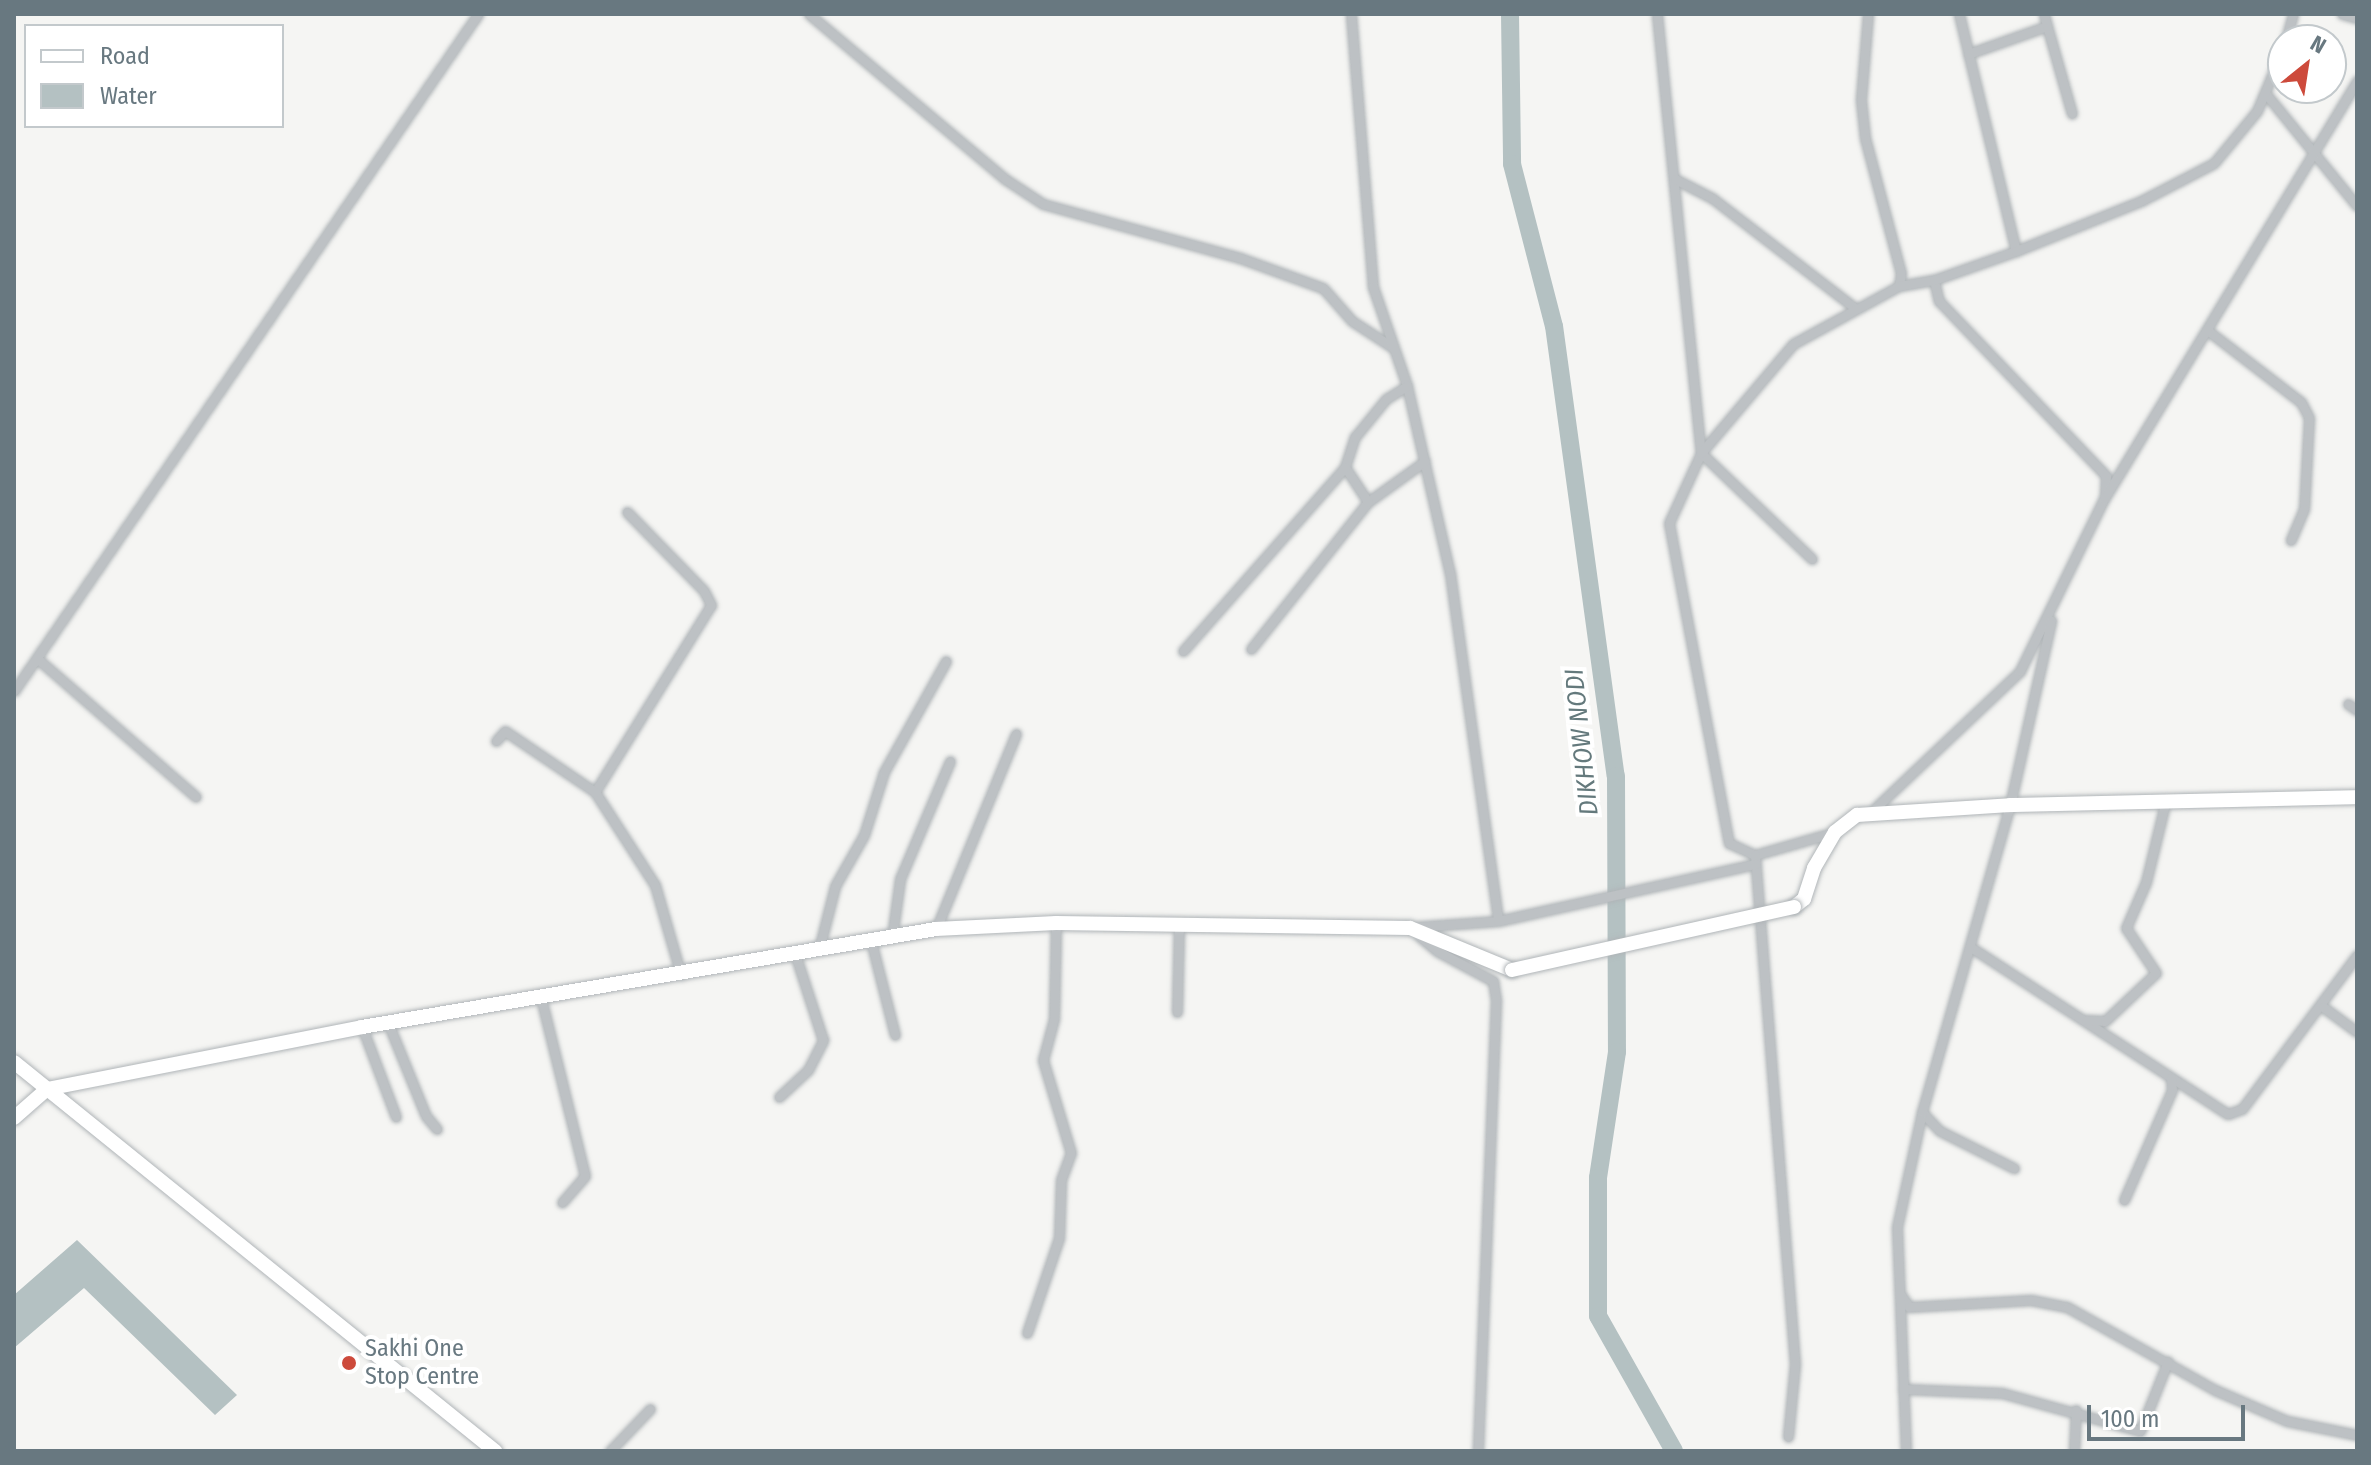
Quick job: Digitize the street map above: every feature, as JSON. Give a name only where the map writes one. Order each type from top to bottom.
[{"type":"main road","points":[[14,1118],[47,1089],[362,1027],[681,975],[936,929],[1056,923],[1410,928],[1512,970],[1794,907],[1804,899],[1814,868],[1835,832],[1857,815],[2010,805],[2357,797]]},
{"type":"main road","points":[[14,1062],[495,1451]]},
{"type":"street","points":[[14,691],[39,660],[478,14]]},
{"type":"street","points":[[809,14],[1005,179],[1043,204],[1240,258],[1323,288],[1352,321],[1395,349]]},
{"type":"street","points":[[1351,14],[1373,287],[1407,386],[1450,573],[1498,921]]},
{"type":"street","points":[[1657,14],[1701,453],[1812,559]]},
{"type":"street","points":[[1868,14],[1864,125],[1901,273],[1899,286]]},
{"type":"street","points":[[1959,14],[2016,251]]},
{"type":"street","points":[[2044,14],[2072,114]]},
{"type":"street","points":[[2342,14],[2357,18]]},
{"type":"street","points":[[1968,54],[2047,26]]},
{"type":"street","points":[[1869,814],[2020,671],[2053,609],[2104,499],[2357,81]]},
{"type":"street","points":[[1756,859],[1729,843],[1669,523],[1701,453],[1793,344],[1899,286],[1934,280],[2016,251],[2141,201],[2214,163],[2266,94],[2357,206]]},
{"type":"street","points":[[1675,179],[1712,198],[1856,309]]},
{"type":"street","points":[[1934,280],[1939,301],[2106,476],[2104,499]]},
{"type":"street","points":[[2207,330],[2301,402],[2309,418],[2304,509],[2291,540]]},
{"type":"street","points":[[1183,651],[1345,467],[1355,437],[1386,399],[1407,386]]},
{"type":"street","points":[[1251,649],[1368,502],[1425,461]]},
{"type":"street","points":[[1345,467],[1368,502]]},
{"type":"street","points":[[595,792],[711,605],[704,591],[627,512]]},
{"type":"street","points":[[1906,1451],[1897,1227],[1922,1112],[1972,948],[2010,805],[2053,609]]},
{"type":"street","points":[[39,660],[196,797]]},
{"type":"street","points":[[819,949],[835,886],[864,835],[884,772],[946,661]]},
{"type":"street","points":[[496,741],[505,731],[595,792],[655,885],[681,975]]},
{"type":"street","points":[[936,929],[1016,734]]},
{"type":"street","points":[[892,937],[900,879],[950,761]]},
{"type":"street","points":[[2086,1020],[2105,1021],[2156,973],[2126,928],[2146,882],[2166,800]]},
{"type":"street","points":[[1410,928],[1498,921],[1541,908],[1742,867],[1756,859],[1835,832]]},
{"type":"street","points":[[1756,859],[1795,1364],[1788,1437]]},
{"type":"street","points":[[1027,1333],[1059,1238],[1061,1180],[1071,1153],[1043,1060],[1054,1019],[1056,923]]},
{"type":"street","points":[[1177,1012],[1179,926]]},
{"type":"street","points":[[1410,928],[1437,951],[1493,981],[1496,1000],[1478,1451]]},
{"type":"street","points":[[871,941],[895,1035]]},
{"type":"street","points":[[1972,948],[2228,1114],[2242,1109],[2323,1007],[2357,955]]},
{"type":"street","points":[[779,1097],[808,1070],[823,1040],[795,954]]},
{"type":"street","points":[[541,998],[585,1176],[562,1202]]},
{"type":"street","points":[[2323,1007],[2357,1032]]},
{"type":"street","points":[[388,1023],[426,1116],[437,1129]]},
{"type":"street","points":[[362,1027],[396,1117]]},
{"type":"street","points":[[2124,1200],[2172,1090],[2171,1078]]},
{"type":"street","points":[[1922,1112],[1940,1131],[2014,1168]]},
{"type":"street","points":[[1901,1295],[1909,1307],[2031,1300],[2067,1307],[2215,1390],[2287,1421],[2357,1435]]},
{"type":"street","points":[[1903,1389],[2002,1393],[2076,1410],[2140,1431],[2168,1361]]},
{"type":"street","points":[[610,1451],[650,1409]]},
{"type":"street","points":[[2074,1451],[2076,1410]]},
{"type":"water","points":[[77,1240],[237,1395],[215,1415],[84,1288],[14,1348],[14,1295]]},
{"type":"waterway","name":"DIKHOW NODI","points":[[1510,14],[1512,164],[1554,326],[1616,776],[1617,1052],[1598,1178],[1598,1316],[1674,1451]]},
{"type":"place","name":"Sakhi One Stop Centre","points":[[349,1363]]}]
